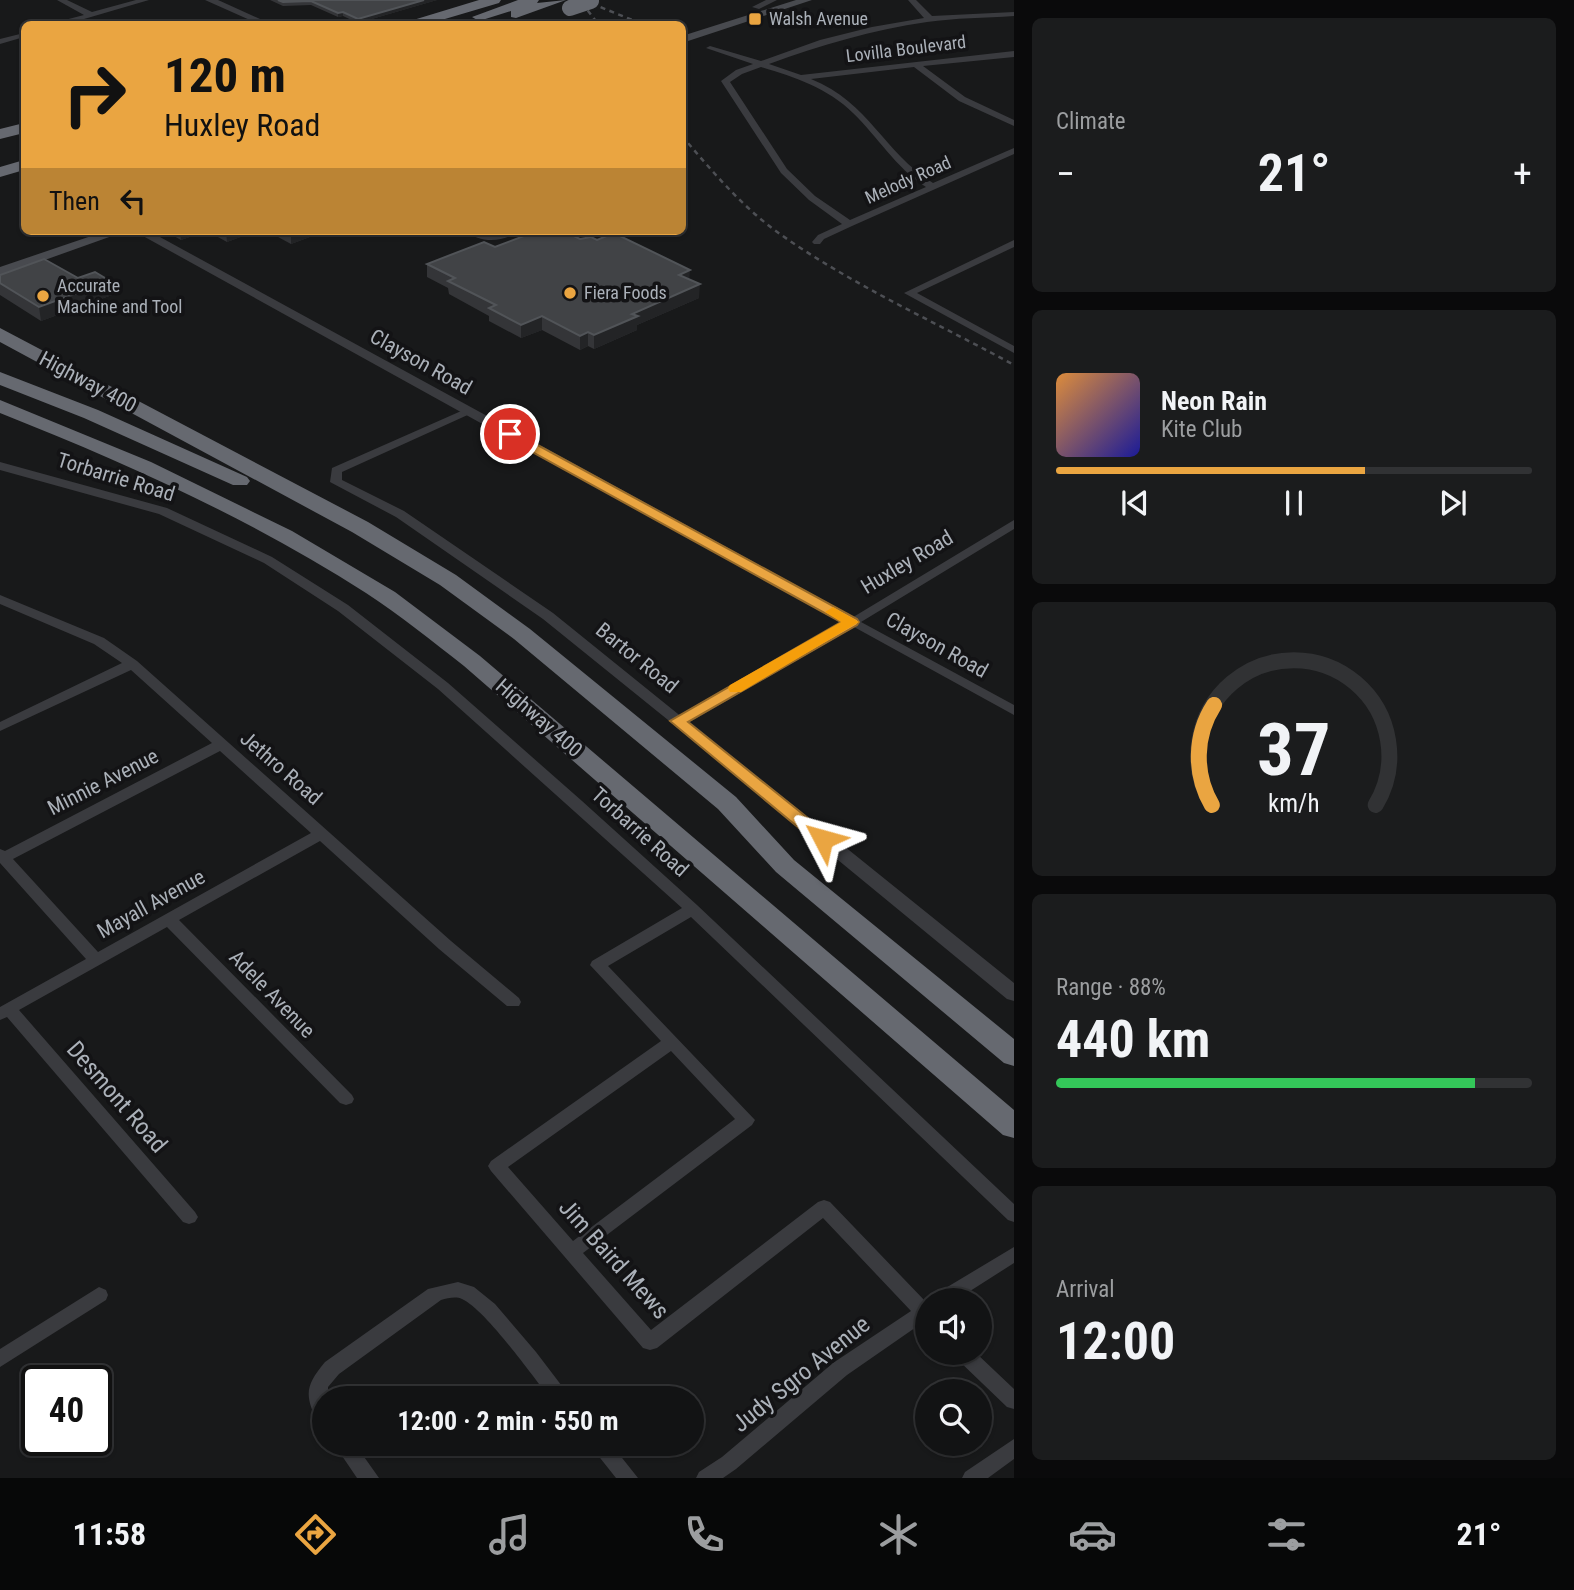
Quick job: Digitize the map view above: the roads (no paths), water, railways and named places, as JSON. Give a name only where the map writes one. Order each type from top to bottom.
[{"type":"highway","points":[[425,21],[494,0]]},
{"type":"highway","points":[[464,21],[532,0]]},
{"type":"highway","points":[[498,21],[565,4],[593,1]]},
{"type":"highway","points":[[527,21],[565,4]]},
{"type":"highway","points":[[419,21],[465,9]]},
{"type":"highway","points":[[3,119],[21,115]]},
{"type":"highway","points":[[0,148],[18,131],[3,119]]},
{"type":"highway","points":[[0,158],[21,154]]},
{"type":"highway","points":[[0,171],[21,165]]},
{"type":"highway","name":"Highway 400","points":[[0,334],[360,527],[449,580],[522,634],[727,803],[785,866],[1014,1055]]},
{"type":"highway","points":[[0,370],[56,399]]},
{"type":"highway","points":[[0,377],[56,399],[271,496],[364,545],[443,593],[785,866]]},
{"type":"highway","name":"Highway 400","points":[[0,406],[117,452],[263,524],[376,590],[462,653],[1014,1126]]},
{"type":"highway","points":[[0,420],[168,478]]},
{"type":"main road","points":[[686,31],[756,6],[783,0]]},
{"type":"main road","points":[[686,38],[773,4],[807,0]]},
{"type":"main road","points":[[0,272],[107,235]]},
{"type":"street","points":[[61,0],[91,15]]},
{"type":"street","points":[[76,21],[145,0]]},
{"type":"street","points":[[210,0],[259,21]]},
{"type":"street","points":[[912,0],[930,19]]},
{"type":"street","points":[[756,6],[773,4]]},
{"type":"street","points":[[849,224],[792,180],[725,83],[730,76],[849,35],[930,19],[1014,14]]},
{"type":"street","points":[[0,42],[21,36]]},
{"type":"street","points":[[709,48],[802,77],[831,92],[849,105],[890,153],[931,186]]},
{"type":"street","name":"Lovilla Boulevard","points":[[802,77],[1014,54]]},
{"type":"street","points":[[916,65],[963,102],[1014,123]]},
{"type":"street","name":"Melody Road","points":[[817,242],[931,186],[1014,151]]},
{"type":"street","name":"Clayson Road","points":[[147,235],[1014,711]]},
{"type":"street","points":[[479,235],[485,238],[505,235]]},
{"type":"street","points":[[1014,243],[908,293],[1014,350]]},
{"type":"street","name":"Bartor Road","points":[[468,411],[336,470],[337,482],[400,514],[548,616],[1014,994]]},
{"type":"street","name":"Torbarrie Road","points":[[0,466],[163,511],[268,560],[342,608],[443,686],[692,909],[1014,1215]]},
{"type":"street","name":"Huxley Road","points":[[678,721],[852,622],[1014,524]]},
{"type":"street","name":"Jethro Road","points":[[0,599],[99,641],[132,664],[444,945],[513,1002]]},
{"type":"street","points":[[0,611],[16,605]]},
{"type":"street","points":[[0,727],[132,664]]},
{"type":"street","name":"Minnie Avenue","points":[[2,856],[222,744]]},
{"type":"street","name":"Mayall Avenue","points":[[4,1011],[322,833]]},
{"type":"street","points":[[2,856],[95,959]]},
{"type":"street","points":[[572,1251],[746,1120],[598,965],[692,909]]},
{"type":"street","name":"Adele Avenue","points":[[168,918],[346,1099]]},
{"type":"street","name":"Desmont Road","points":[[4,1011],[189,1217]]},
{"type":"street","name":"Jim Baird Mews","points":[[672,1042],[497,1166],[650,1342],[824,1207],[915,1302]]},
{"type":"street","points":[[960,1288],[1014,1254]]},
{"type":"street","points":[[318,1386],[332,1368],[435,1294],[453,1288],[468,1292],[485,1307],[551,1386]]},
{"type":"street","points":[[0,1359],[99,1295]]},
{"type":"street","name":"Judy Sgro Avenue","points":[[706,1478],[729,1463],[849,1362],[915,1320]]},
{"type":"street","points":[[976,1365],[1014,1401]]},
{"type":"street","points":[[972,1478],[1014,1448]]},
{"type":"street","points":[[353,1456],[369,1478]]},
{"type":"street","points":[[610,1456],[628,1478]]},
{"type":"railway","points":[[583,0],[635,21]]},
{"type":"railway","points":[[582,3],[596,21]]},
{"type":"railway","points":[[686,141],[740,200],[780,234],[865,287],[1014,365]]},
{"type":"place","name":"Walsh Avenue","points":[[755,19]]},
{"type":"place","name":"Fiera Foods","points":[[570,293]]},
{"type":"place","name":"Accurate Machine and Tool","points":[[43,296]]}]
